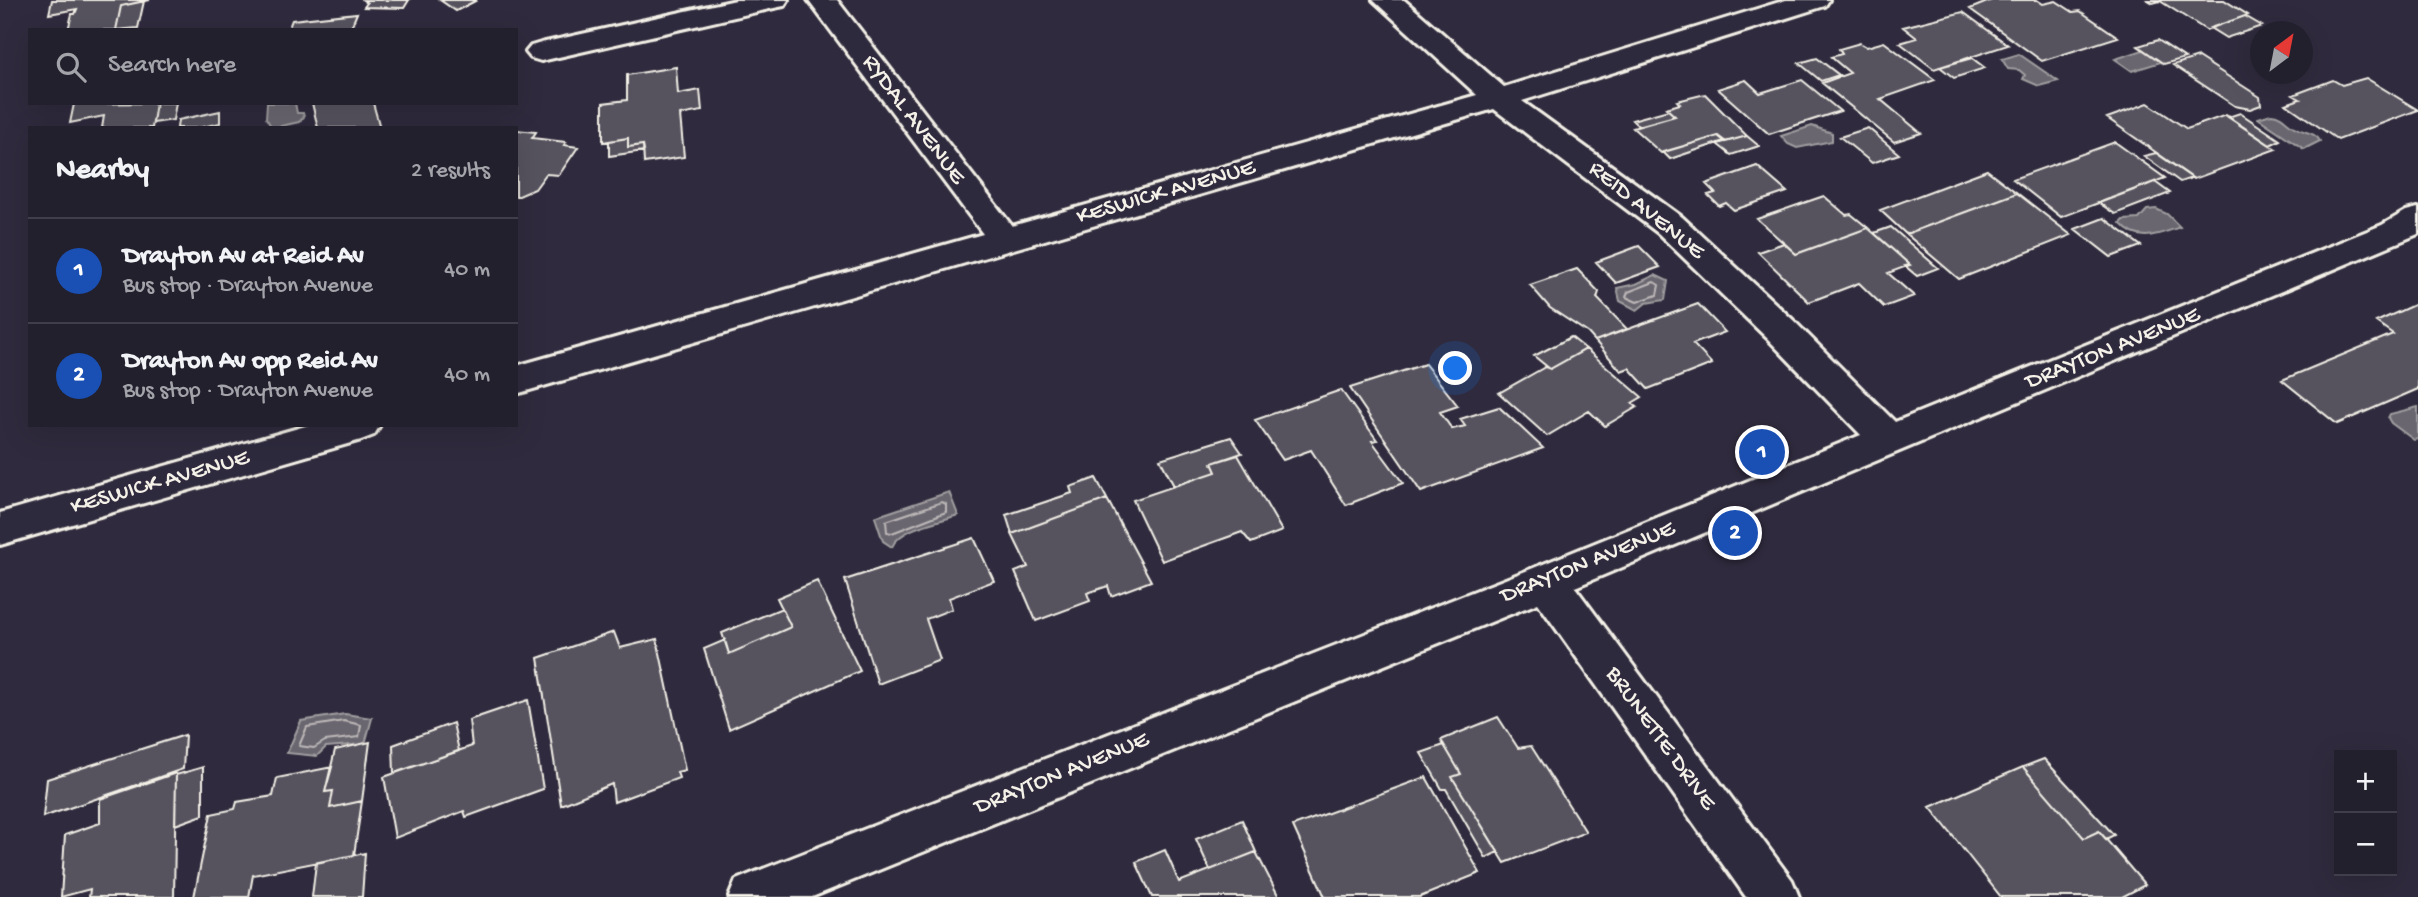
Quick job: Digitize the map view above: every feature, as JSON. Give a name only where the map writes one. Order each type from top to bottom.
[{"type":"street","points":[[541,52],[774,0]]},
{"type":"street","name":"RYDAL AVENUE","points":[[821,0],[1005,240]]},
{"type":"street","name":"REID AVENUE","points":[[1387,0],[1499,98],[1670,225],[1780,329],[1889,440]]},
{"type":"street","name":"KESWICK AVENUE","points":[[518,379],[1499,98],[1815,0]]},
{"type":"street","name":"DRAYTON AVENUE","points":[[753,897],[831,883],[1546,581],[1889,440],[2410,234]]},
{"type":"street","name":"KESWICK AVENUE","points":[[0,529],[354,427]]},
{"type":"street","name":"BRUNETTE DRIVE","points":[[1546,581],[1775,897]]},
{"type":"water","points":[[2143,50],[2161,62],[2132,71],[2115,59]]},
{"type":"water","points":[[2019,54],[2058,81],[2039,86],[2023,79],[2025,75],[2019,70],[2008,69],[2002,59]]},
{"type":"water","points":[[267,105],[295,105],[297,113],[303,113],[304,117],[299,122],[281,126],[271,126],[266,118]]},
{"type":"water","points":[[2271,114],[2279,116],[2299,130],[2313,134],[2320,141],[2304,149],[2258,118]]},
{"type":"water","points":[[1812,126],[1832,133],[1832,141],[1797,148],[1788,144],[1781,136]]},
{"type":"water","points":[[2156,209],[2167,214],[2180,227],[2156,235],[2141,236],[2127,230],[2120,223],[2123,220],[2139,219],[2147,210]]},
{"type":"water","points":[[1655,275],[1668,281],[1665,300],[1646,303],[1637,310],[1620,301],[1617,288],[1636,284]]},
{"type":"water","points":[[2418,407],[2418,439],[2414,440],[2388,418],[2390,414]]},
{"type":"water","points":[[949,492],[958,515],[911,530],[896,540],[892,547],[883,541],[875,517]]},
{"type":"water","points":[[345,714],[372,718],[365,744],[326,747],[317,756],[287,753],[301,721]]},
{"type":"building","points":[[52,0],[150,0],[121,6],[116,28],[68,28],[72,14],[75,14],[77,9],[49,14]]},
{"type":"building","points":[[363,0],[409,0],[404,8],[364,7],[367,3]]},
{"type":"building","points":[[440,0],[477,0],[456,11]]},
{"type":"building","points":[[1992,0],[2037,0],[2043,4],[2056,1],[2073,12],[2080,11],[2118,37],[2042,61],[1970,9]]},
{"type":"building","points":[[2148,0],[2224,0],[2248,15],[2206,30],[2160,1],[2153,3]]},
{"type":"building","points":[[144,1],[138,28],[116,28],[121,6]]},
{"type":"building","points":[[1963,12],[2008,45],[1934,69],[1900,43],[1917,38],[1903,27]]},
{"type":"building","points":[[357,13],[351,28],[289,28],[292,20]]},
{"type":"building","points":[[2245,16],[2254,21],[2250,21],[2250,30],[2226,38],[2210,28]]},
{"type":"building","points":[[2158,40],[2185,58],[2164,64],[2138,46]]},
{"type":"building","points":[[1884,42],[1935,80],[1880,99],[1921,133],[1894,142],[1822,83],[1850,73],[1831,57],[1842,54],[1839,49],[1860,43],[1867,47]]},
{"type":"building","points":[[2198,57],[2260,97],[2261,105],[2250,109],[2235,106],[2173,65]]},
{"type":"building","points":[[1817,58],[1839,75],[1821,81],[1799,63]]},
{"type":"building","points":[[1972,58],[1985,68],[1954,78],[1940,67]]},
{"type":"building","points":[[676,67],[678,94],[700,90],[702,111],[680,115],[684,157],[644,163],[643,145],[628,147],[628,138],[603,142],[603,103],[627,100],[627,75]]},
{"type":"building","points":[[2366,78],[2418,110],[2338,140],[2286,104],[2300,99],[2293,95],[2333,80],[2342,85]]},
{"type":"building","points":[[1746,80],[1760,93],[1802,80],[1840,111],[1769,134],[1718,89]]},
{"type":"building","points":[[1705,94],[1747,136],[1726,142],[1718,136],[1661,153],[1633,128],[1675,116],[1666,108],[1680,104],[1677,101]]},
{"type":"building","points":[[2148,103],[2187,129],[2226,115],[2276,149],[2194,179],[2107,118]]},
{"type":"building","points":[[74,105],[156,105],[152,126],[102,126],[104,116],[70,123]]},
{"type":"building","points":[[156,105],[176,105],[173,120],[153,123]]},
{"type":"building","points":[[312,105],[374,105],[379,126],[318,126]]},
{"type":"building","points":[[1668,110],[1675,116],[1638,126],[1632,120]]},
{"type":"building","points":[[220,111],[220,123],[207,126],[177,126],[178,120]]},
{"type":"building","points":[[2240,113],[2280,140],[2270,145],[2228,117]]},
{"type":"building","points":[[1868,128],[1899,154],[1872,163],[1840,137]]},
{"type":"building","points":[[518,130],[536,132],[532,138],[566,142],[564,145],[578,147],[559,175],[546,174],[535,189],[519,196]]},
{"type":"building","points":[[1718,136],[1724,141],[1670,159],[1663,152]]},
{"type":"building","points":[[1747,136],[1759,146],[1731,155],[1717,144]]},
{"type":"building","points":[[628,138],[628,147],[643,145],[644,151],[609,156],[609,141]]},
{"type":"building","points":[[2115,142],[2165,178],[2061,217],[2013,179]]},
{"type":"building","points":[[2156,153],[2192,178],[2180,182],[2144,156]]},
{"type":"building","points":[[1757,166],[1787,192],[1734,210],[1726,203],[1719,206],[1708,195],[1715,193],[1706,184]]},
{"type":"building","points":[[1987,170],[2017,193],[1906,234],[1880,210]]},
{"type":"building","points":[[2155,182],[2170,193],[2115,214],[2099,203]]},
{"type":"building","points":[[2017,193],[2071,235],[1959,279],[1906,234]]},
{"type":"building","points":[[1824,196],[1846,215],[1851,214],[1868,228],[1796,254],[1757,219]]},
{"type":"building","points":[[2104,218],[2141,246],[2111,257],[2075,229]]},
{"type":"building","points":[[1891,227],[1938,268],[1917,276],[1905,266],[1910,265],[1874,233]]},
{"type":"building","points":[[1868,228],[1910,265],[1888,273],[1914,296],[1884,307],[1859,283],[1809,302],[1758,252],[1784,243],[1796,254]]},
{"type":"building","points":[[1639,246],[1660,267],[1616,283],[1596,262]]},
{"type":"building","points":[[1577,269],[1599,292],[1597,298],[1627,329],[1595,341],[1588,333],[1550,308],[1530,285]]},
{"type":"building","points":[[2418,303],[2418,389],[2337,424],[2282,380],[2393,334],[2376,322]]},
{"type":"building","points":[[1698,304],[1725,332],[1693,344],[1712,364],[1648,389],[1629,368],[1621,371],[1595,341]]},
{"type":"building","points":[[1571,337],[1586,349],[1550,369],[1534,356]]},
{"type":"building","points":[[1586,349],[1642,397],[1632,403],[1637,407],[1605,426],[1589,411],[1547,436],[1499,393],[1545,367],[1550,369]]},
{"type":"building","points":[[1425,364],[1458,406],[1440,412],[1452,429],[1465,426],[1460,419],[1499,407],[1543,448],[1421,492],[1350,388]]},
{"type":"building","points":[[1341,390],[1377,440],[1372,441],[1403,483],[1346,505],[1311,450],[1283,460],[1255,420]]},
{"type":"building","points":[[1231,437],[1242,453],[1212,463],[1216,472],[1174,486],[1160,459]]},
{"type":"building","points":[[1238,455],[1282,531],[1251,543],[1242,532],[1162,561],[1133,500],[1216,472],[1212,463]]},
{"type":"building","points":[[1096,478],[1107,499],[1012,534],[1006,515],[1072,493],[1070,487]]},
{"type":"building","points":[[1107,499],[1151,581],[1111,596],[1108,586],[1087,593],[1090,601],[1036,621],[1015,572],[1028,567],[1012,534]]},
{"type":"building","points":[[974,538],[994,581],[949,598],[952,609],[926,619],[940,660],[878,684],[845,580]]},
{"type":"building","points":[[817,581],[860,671],[729,729],[704,649],[725,640],[729,654],[791,627],[777,598]]},
{"type":"building","points":[[782,608],[791,627],[729,654],[722,633]]},
{"type":"building","points":[[614,632],[620,648],[657,639],[685,770],[677,772],[679,778],[614,802],[612,784],[561,805],[538,658]]},
{"type":"building","points":[[528,700],[543,789],[466,817],[464,811],[395,838],[384,777],[472,746],[469,720]]},
{"type":"building","points":[[1498,717],[1518,748],[1531,746],[1586,832],[1505,863],[1452,777],[1461,774],[1441,740]]},
{"type":"building","points":[[453,723],[459,751],[394,773],[393,745]]},
{"type":"building","points":[[185,735],[183,769],[43,817],[47,779]]},
{"type":"building","points":[[370,742],[362,801],[330,808],[333,791],[325,792],[335,750]]},
{"type":"building","points":[[1444,745],[1461,774],[1452,777],[1498,852],[1486,858],[1446,789],[1442,789],[1421,753]]},
{"type":"building","points":[[2044,759],[2114,835],[2106,839],[2099,831],[2084,838],[2023,767]]},
{"type":"building","points":[[203,767],[203,815],[175,825],[176,775]]},
{"type":"building","points":[[332,767],[325,792],[333,791],[330,808],[362,801],[354,855],[253,875],[249,897],[194,897],[211,814],[235,809],[237,802],[273,796],[277,778]]},
{"type":"building","points":[[2023,767],[2084,838],[2099,831],[2145,885],[2122,897],[2001,897],[1930,807]]},
{"type":"building","points":[[176,773],[174,897],[89,897],[90,889],[61,897],[65,835],[100,823],[100,799]]},
{"type":"building","points":[[1426,777],[1480,873],[1420,897],[1325,897],[1293,826]]},
{"type":"building","points":[[1242,820],[1256,852],[1210,870],[1196,839]]},
{"type":"building","points":[[1165,850],[1179,882],[1256,852],[1279,897],[1152,897],[1136,862]]},
{"type":"building","points":[[365,853],[362,897],[312,897],[316,863]]},
{"type":"place","name":"Drayton Av at Reid Av","points":[[1762,452]]},
{"type":"place","name":"Drayton Av opp Reid Av","points":[[1735,533]]}]
